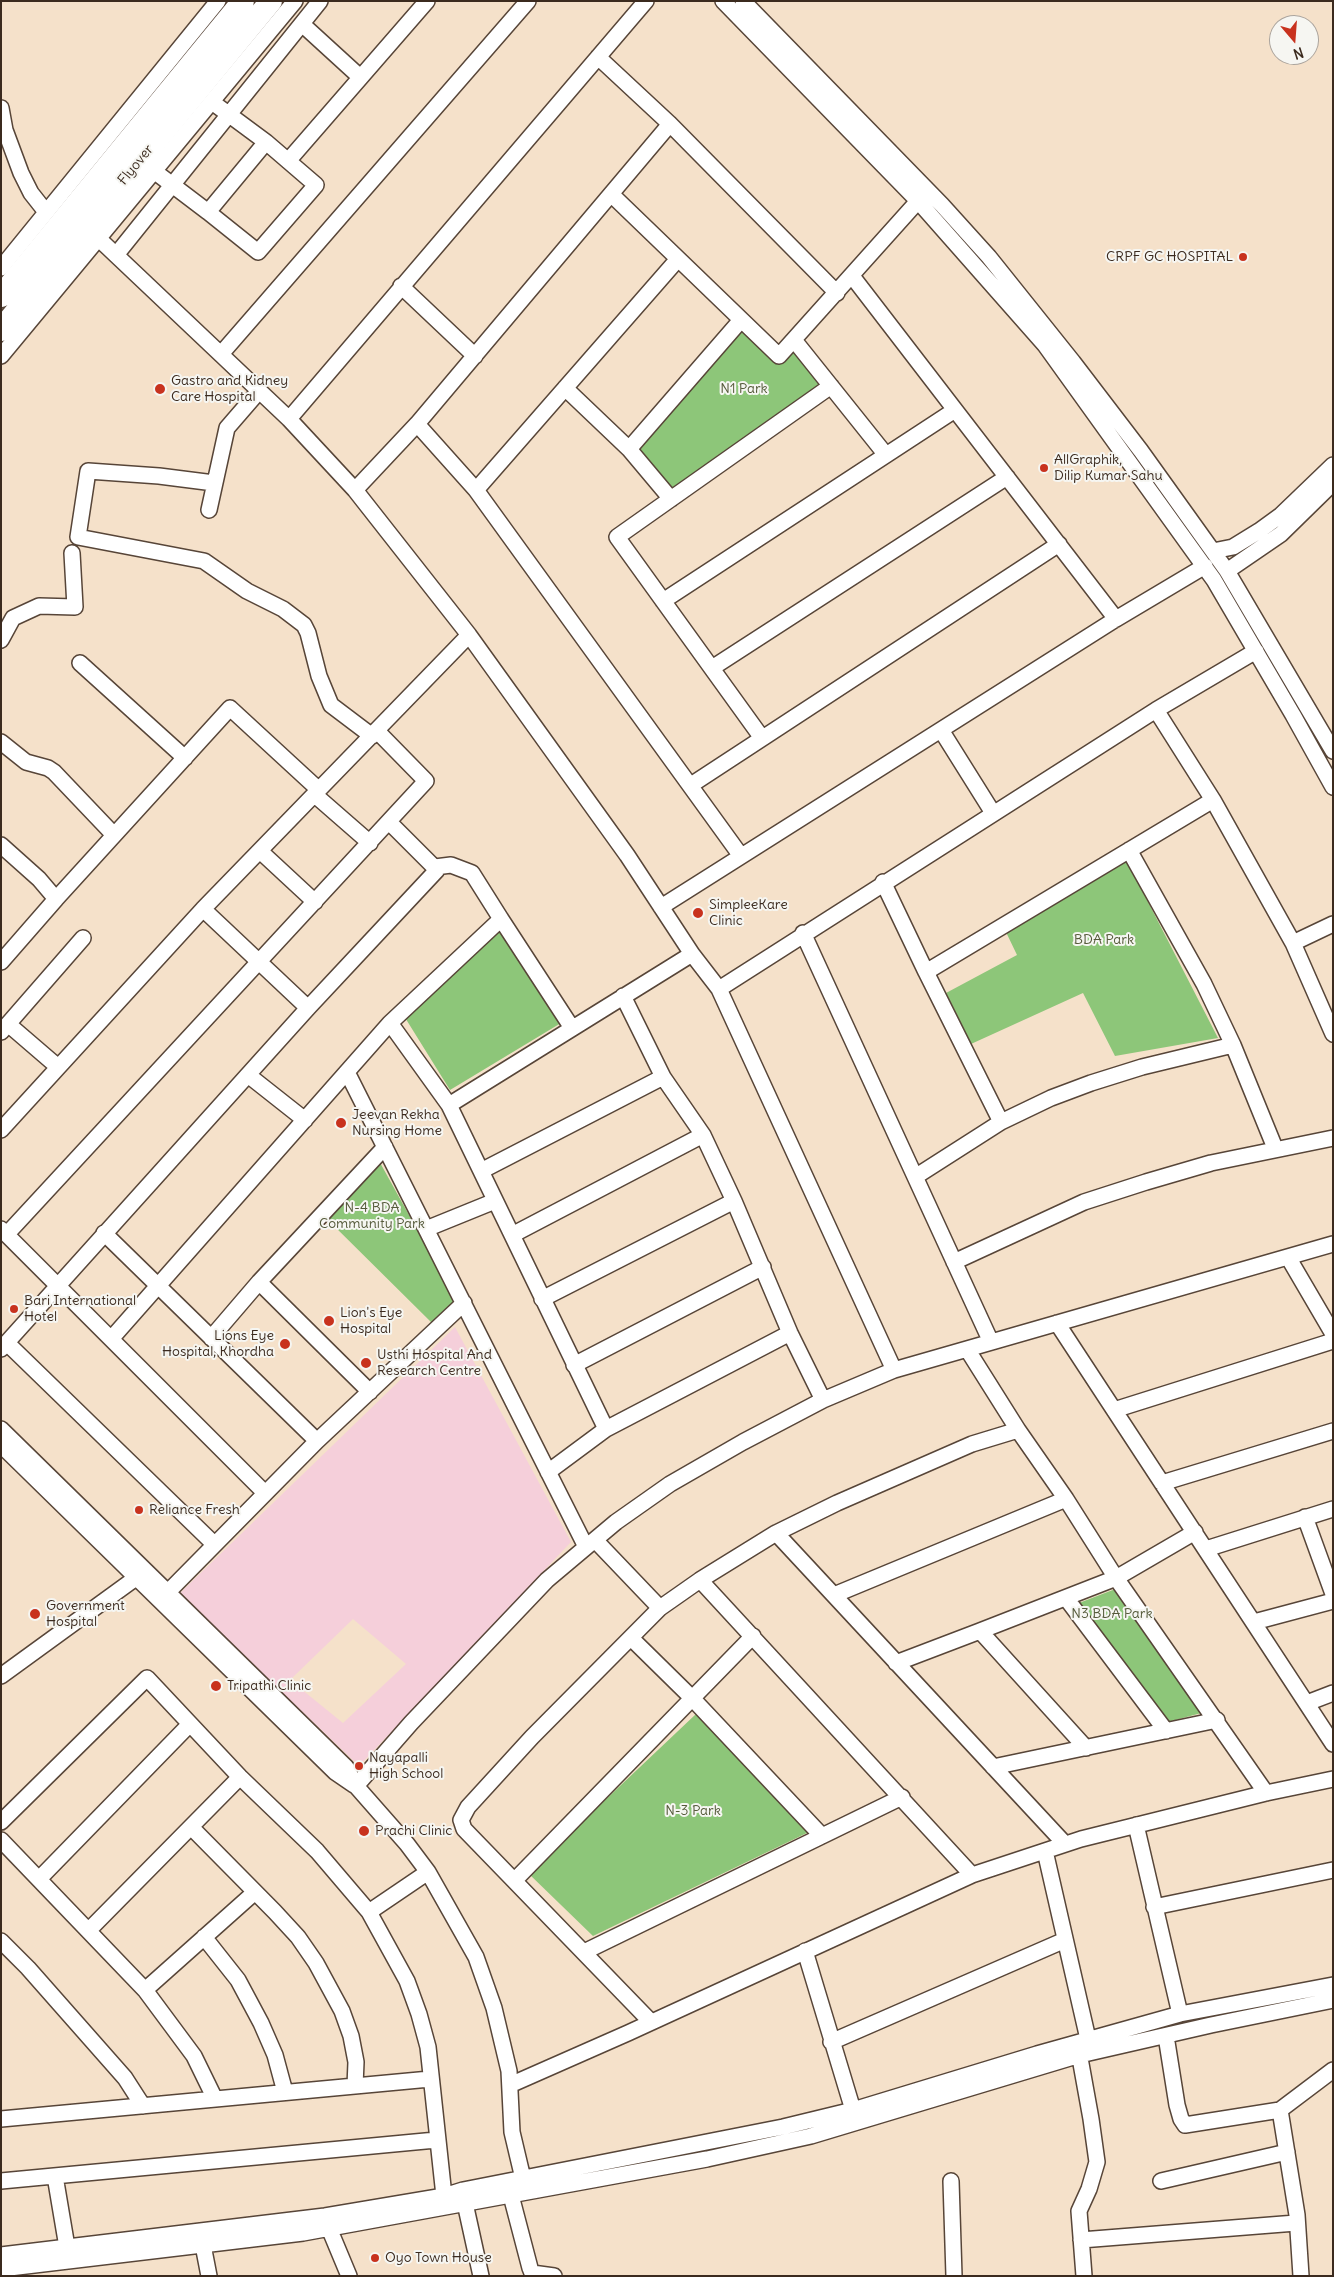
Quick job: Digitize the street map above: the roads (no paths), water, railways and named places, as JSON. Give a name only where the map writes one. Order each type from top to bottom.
[{"type":"highway","name":"Flyover","points":[[1,296],[243,1]]},
{"type":"highway","name":"Flyover","points":[[1,330],[271,1]]},
{"type":"street","points":[[1,268],[218,1]]},
{"type":"street","points":[[1,356],[295,1]]},
{"type":"street","points":[[116,255],[320,1]]},
{"type":"street","points":[[288,161],[427,1]]},
{"type":"street","points":[[221,354],[528,1]]},
{"type":"street","points":[[289,419],[646,1]]},
{"type":"street","points":[[743,1],[942,205],[989,257],[1073,362],[1172,506],[1333,787]]},
{"type":"street","points":[[729,3],[918,201],[1045,345],[1172,506],[1213,551],[1227,571],[1333,751]]},
{"type":"street","points":[[302,24],[360,77]]},
{"type":"street","points":[[598,57],[670,124],[837,293]]},
{"type":"street","points":[[154,171],[258,252],[316,185],[266,142],[212,102]]},
{"type":"street","points":[[1,108],[6,130],[21,173],[31,193],[46,212]]},
{"type":"street","points":[[355,490],[417,424],[670,124]]},
{"type":"street","points":[[208,212],[266,142]]},
{"type":"street","points":[[611,194],[779,356],[918,201]]},
{"type":"street","points":[[99,239],[289,419],[355,490],[469,635],[661,907],[692,954],[719,989],[894,1370]]},
{"type":"street","points":[[476,490],[678,259]]},
{"type":"street","points":[[852,276],[1116,619]]},
{"type":"street","points":[[401,286],[475,356]]},
{"type":"street","points":[[629,449],[741,320]]},
{"type":"street","points":[[794,340],[886,456]]},
{"type":"street","points":[[762,738],[617,538],[831,386]]},
{"type":"street","points":[[565,388],[629,449],[671,499]]},
{"type":"street","points":[[209,510],[227,428],[259,391]]},
{"type":"street","points":[[663,601],[955,410]]},
{"type":"street","points":[[417,424],[476,490],[741,856]]},
{"type":"street","points":[[1213,551],[1232,547],[1259,531],[1281,515],[1333,465]]},
{"type":"street","points":[[214,483],[159,476],[88,471],[78,537],[204,561],[247,591],[284,608],[304,625],[308,632],[319,676],[331,705],[375,734],[426,781],[315,902],[4,1232],[265,1493]]},
{"type":"street","points":[[712,668],[1007,477]]},
{"type":"street","points":[[1227,571],[1281,534],[1333,483]]},
{"type":"street","points":[[691,785],[1059,544]]},
{"type":"street","points":[[1,640],[13,618],[39,606],[75,607],[72,553]]},
{"type":"street","points":[[661,907],[1116,619],[1205,566]]},
{"type":"street","points":[[1,1130],[203,909],[375,734],[469,635]]},
{"type":"street","points":[[719,989],[803,933],[1156,710],[1256,651]]},
{"type":"street","points":[[80,663],[184,758]]},
{"type":"street","points":[[1269,673],[1283,665]]},
{"type":"street","points":[[1,962],[230,708],[370,843]]},
{"type":"street","points":[[1156,710],[1213,800],[1292,944],[1333,1034]]},
{"type":"street","points":[[941,730],[993,813]]},
{"type":"street","points":[[1,742],[26,762],[48,768],[54,772],[114,835]]},
{"type":"street","points":[[926,972],[1213,800]]},
{"type":"street","points":[[214,1544],[4,1346],[308,1008],[437,870],[389,822]]},
{"type":"street","points":[[1,845],[39,879],[56,899]]},
{"type":"street","points":[[1129,850],[1196,967],[1233,1045],[1275,1148]]},
{"type":"street","points":[[260,851],[315,902]]},
{"type":"street","points":[[435,867],[451,864],[472,873],[500,920],[572,1028]]},
{"type":"street","points":[[883,882],[1000,1122]]},
{"type":"street","points":[[203,909],[308,1008]]},
{"type":"street","points":[[111,1339],[390,1023],[500,920]]},
{"type":"street","points":[[1292,944],[1333,924]]},
{"type":"street","points":[[803,933],[991,1342]]},
{"type":"street","points":[[58,1067],[5,1028],[83,938]]},
{"type":"street","points":[[449,1105],[692,954]]},
{"type":"street","points":[[623,996],[663,1077],[703,1135],[734,1201],[790,1333],[823,1400]]},
{"type":"street","points":[[390,1023],[449,1105],[606,1429]]},
{"type":"street","points":[[915,1177],[1000,1122],[1091,1083],[1142,1067],[1233,1045]]},
{"type":"street","points":[[347,1072],[548,1472],[591,1544],[660,1608]]},
{"type":"street","points":[[248,1075],[305,1120]]},
{"type":"street","points":[[481,1171],[663,1077]]},
{"type":"street","points":[[512,1235],[703,1135]]},
{"type":"street","points":[[954,1262],[1084,1202],[1201,1166],[1275,1148],[1333,1138]]},
{"type":"street","points":[[211,1338],[259,1282],[384,1147]]},
{"type":"street","points":[[426,1229],[495,1201]]},
{"type":"street","points":[[542,1299],[734,1201]]},
{"type":"street","points":[[104,1233],[317,1441]]},
{"type":"street","points":[[356,1786],[411,1723],[547,1580],[670,1484],[823,1400],[894,1370],[1333,1244]]},
{"type":"street","points":[[1288,1257],[1333,1334]]},
{"type":"street","points":[[574,1364],[763,1267]]},
{"type":"street","points":[[259,1282],[370,1392]]},
{"type":"street","points":[[168,1592],[317,1441],[464,1304]]},
{"type":"street","points":[[1057,1324],[1308,1703],[1333,1744]]},
{"type":"street","points":[[548,1472],[606,1429],[790,1333]]},
{"type":"street","points":[[1114,1410],[1333,1341]]},
{"type":"street","points":[[967,1350],[1116,1578],[1217,1720],[1266,1793]]},
{"type":"street","points":[[1,1429],[334,1772],[356,1786]]},
{"type":"street","points":[[651,2022],[464,1829],[461,1820],[468,1807],[532,1737],[660,1608],[700,1580],[776,1533],[900,1474],[972,1444],[1018,1430]]},
{"type":"street","points":[[1162,1483],[1333,1432]]},
{"type":"street","points":[[1,1444],[141,1574],[168,1592],[346,1767],[356,1786],[407,1844],[428,1872],[476,1957],[494,2008],[509,2071],[512,2132],[525,2185]]},
{"type":"street","points":[[834,1595],[1066,1499]]},
{"type":"street","points":[[1206,1549],[1333,1509]]},
{"type":"street","points":[[1305,1518],[1333,1594]]},
{"type":"street","points":[[896,1664],[1116,1578],[1195,1532]]},
{"type":"street","points":[[776,1533],[1065,1844]]},
{"type":"street","points":[[1,1676],[141,1574]]},
{"type":"street","points":[[700,1580],[972,1875]]},
{"type":"street","points":[[1066,1598],[1166,1731]]},
{"type":"street","points":[[1254,1622],[1333,1601]]},
{"type":"street","points":[[980,1631],[1086,1748]]},
{"type":"street","points":[[515,1880],[691,1697],[753,1636]]},
{"type":"street","points":[[631,1638],[691,1697],[822,1836]]},
{"type":"street","points":[[1,1822],[147,1678],[240,1777],[317,1851],[369,1912],[407,1981],[428,2047],[436,2140],[444,2196]]},
{"type":"street","points":[[1308,1703],[1333,1693]]},
{"type":"street","points":[[993,1768],[1217,1720]]},
{"type":"street","points":[[40,1878],[190,1724]]},
{"type":"street","points":[[89,1930],[240,1777]]},
{"type":"street","points":[[510,2085],[972,1875],[1065,1844],[1266,1793],[1333,1779]]},
{"type":"street","points":[[584,1952],[902,1797]]},
{"type":"street","points":[[1136,1826],[1180,2014]]},
{"type":"street","points":[[190,1827],[256,1892],[298,1937],[316,1963],[342,2011],[351,2036],[356,2062],[355,2086]]},
{"type":"street","points":[[1,1840],[40,1878],[145,1990],[194,2056],[215,2099]]},
{"type":"street","points":[[1045,1851],[1066,1940],[1097,2162],[1089,2189],[1079,2211],[1084,2276]]},
{"type":"street","points":[[1154,1907],[1333,1870]]},
{"type":"street","points":[[369,1912],[428,1872]]},
{"type":"street","points":[[145,1990],[256,1892]]},
{"type":"street","points":[[204,1937],[238,1980],[262,2023],[275,2055],[285,2092]]},
{"type":"street","points":[[831,2042],[1066,1940]]},
{"type":"street","points":[[1,1941],[28,1968],[126,2078],[143,2106]]},
{"type":"street","points":[[805,1951],[853,2110]]},
{"type":"street","points":[[1,2255],[67,2247],[168,2243],[203,2245],[329,2228],[508,2188],[707,2159],[811,2136],[1180,2014],[1333,1984]]},
{"type":"street","points":[[525,2185],[853,2110],[1081,2046],[1166,2036],[1333,2000]]},
{"type":"street","points":[[1166,2036],[1177,2105],[1180,2119],[1185,2125],[1280,2110],[1333,2070]]},
{"type":"street","points":[[1,2119],[430,2079]]},
{"type":"street","points":[[1280,2110],[1296,2223],[1301,2276]]},
{"type":"street","points":[[1,2181],[436,2140]]},
{"type":"street","points":[[1161,2181],[1287,2152]]},
{"type":"street","points":[[55,2176],[67,2247]]},
{"type":"street","points":[[951,2182],[954,2276]]},
{"type":"street","points":[[508,2188],[532,2273],[554,2276]]},
{"type":"street","points":[[1,2269],[20,2272],[168,2243],[325,2216],[444,2196],[464,2197]]},
{"type":"street","points":[[464,2197],[481,2276]]},
{"type":"street","points":[[1081,2240],[1296,2223]]},
{"type":"street","points":[[329,2228],[349,2276]]},
{"type":"street","points":[[203,2245],[209,2276]]},
{"type":"place","name":"CRPF GC HOSPITAL","points":[[1243,257]]},
{"type":"place","name":"Gastro and Kidney Care Hospital","points":[[160,389]]},
{"type":"place","name":"AllGraphik, Dilip Kumar Sahu","points":[[1044,468]]},
{"type":"place","name":"SimpleeKare Clinic","points":[[698,913]]},
{"type":"place","name":"Jeevan Rekha Nursing Home","points":[[341,1123]]},
{"type":"place","name":"Bari International Hotel","points":[[14,1309]]},
{"type":"place","name":"Lion's Eye Hospital","points":[[329,1321]]},
{"type":"place","name":"Lions Eye Hospital, Khordha","points":[[285,1344]]},
{"type":"place","name":"Usthi Hospital And Research Centre","points":[[366,1363]]},
{"type":"place","name":"Reliance Fresh","points":[[139,1510]]},
{"type":"place","name":"Government Hospital","points":[[35,1614]]},
{"type":"place","name":"Tripathi Clinic","points":[[216,1686]]},
{"type":"place","name":"Nayapalli High School","points":[[359,1766]]},
{"type":"place","name":"Prachi Clinic","points":[[364,1831]]},
{"type":"place","name":"Oyo Town House","points":[[375,2258]]},
{"type":"park label","name":"N1 Park","points":[[744,389]]},
{"type":"park label","name":"BDA Park","points":[[1104,940]]},
{"type":"park label","name":"N-4 BDA Community Park","points":[[372,1216]]},
{"type":"park label","name":"N3 BDA Park","points":[[1112,1614]]},
{"type":"park label","name":"N-3 Park","points":[[693,1811]]}]
